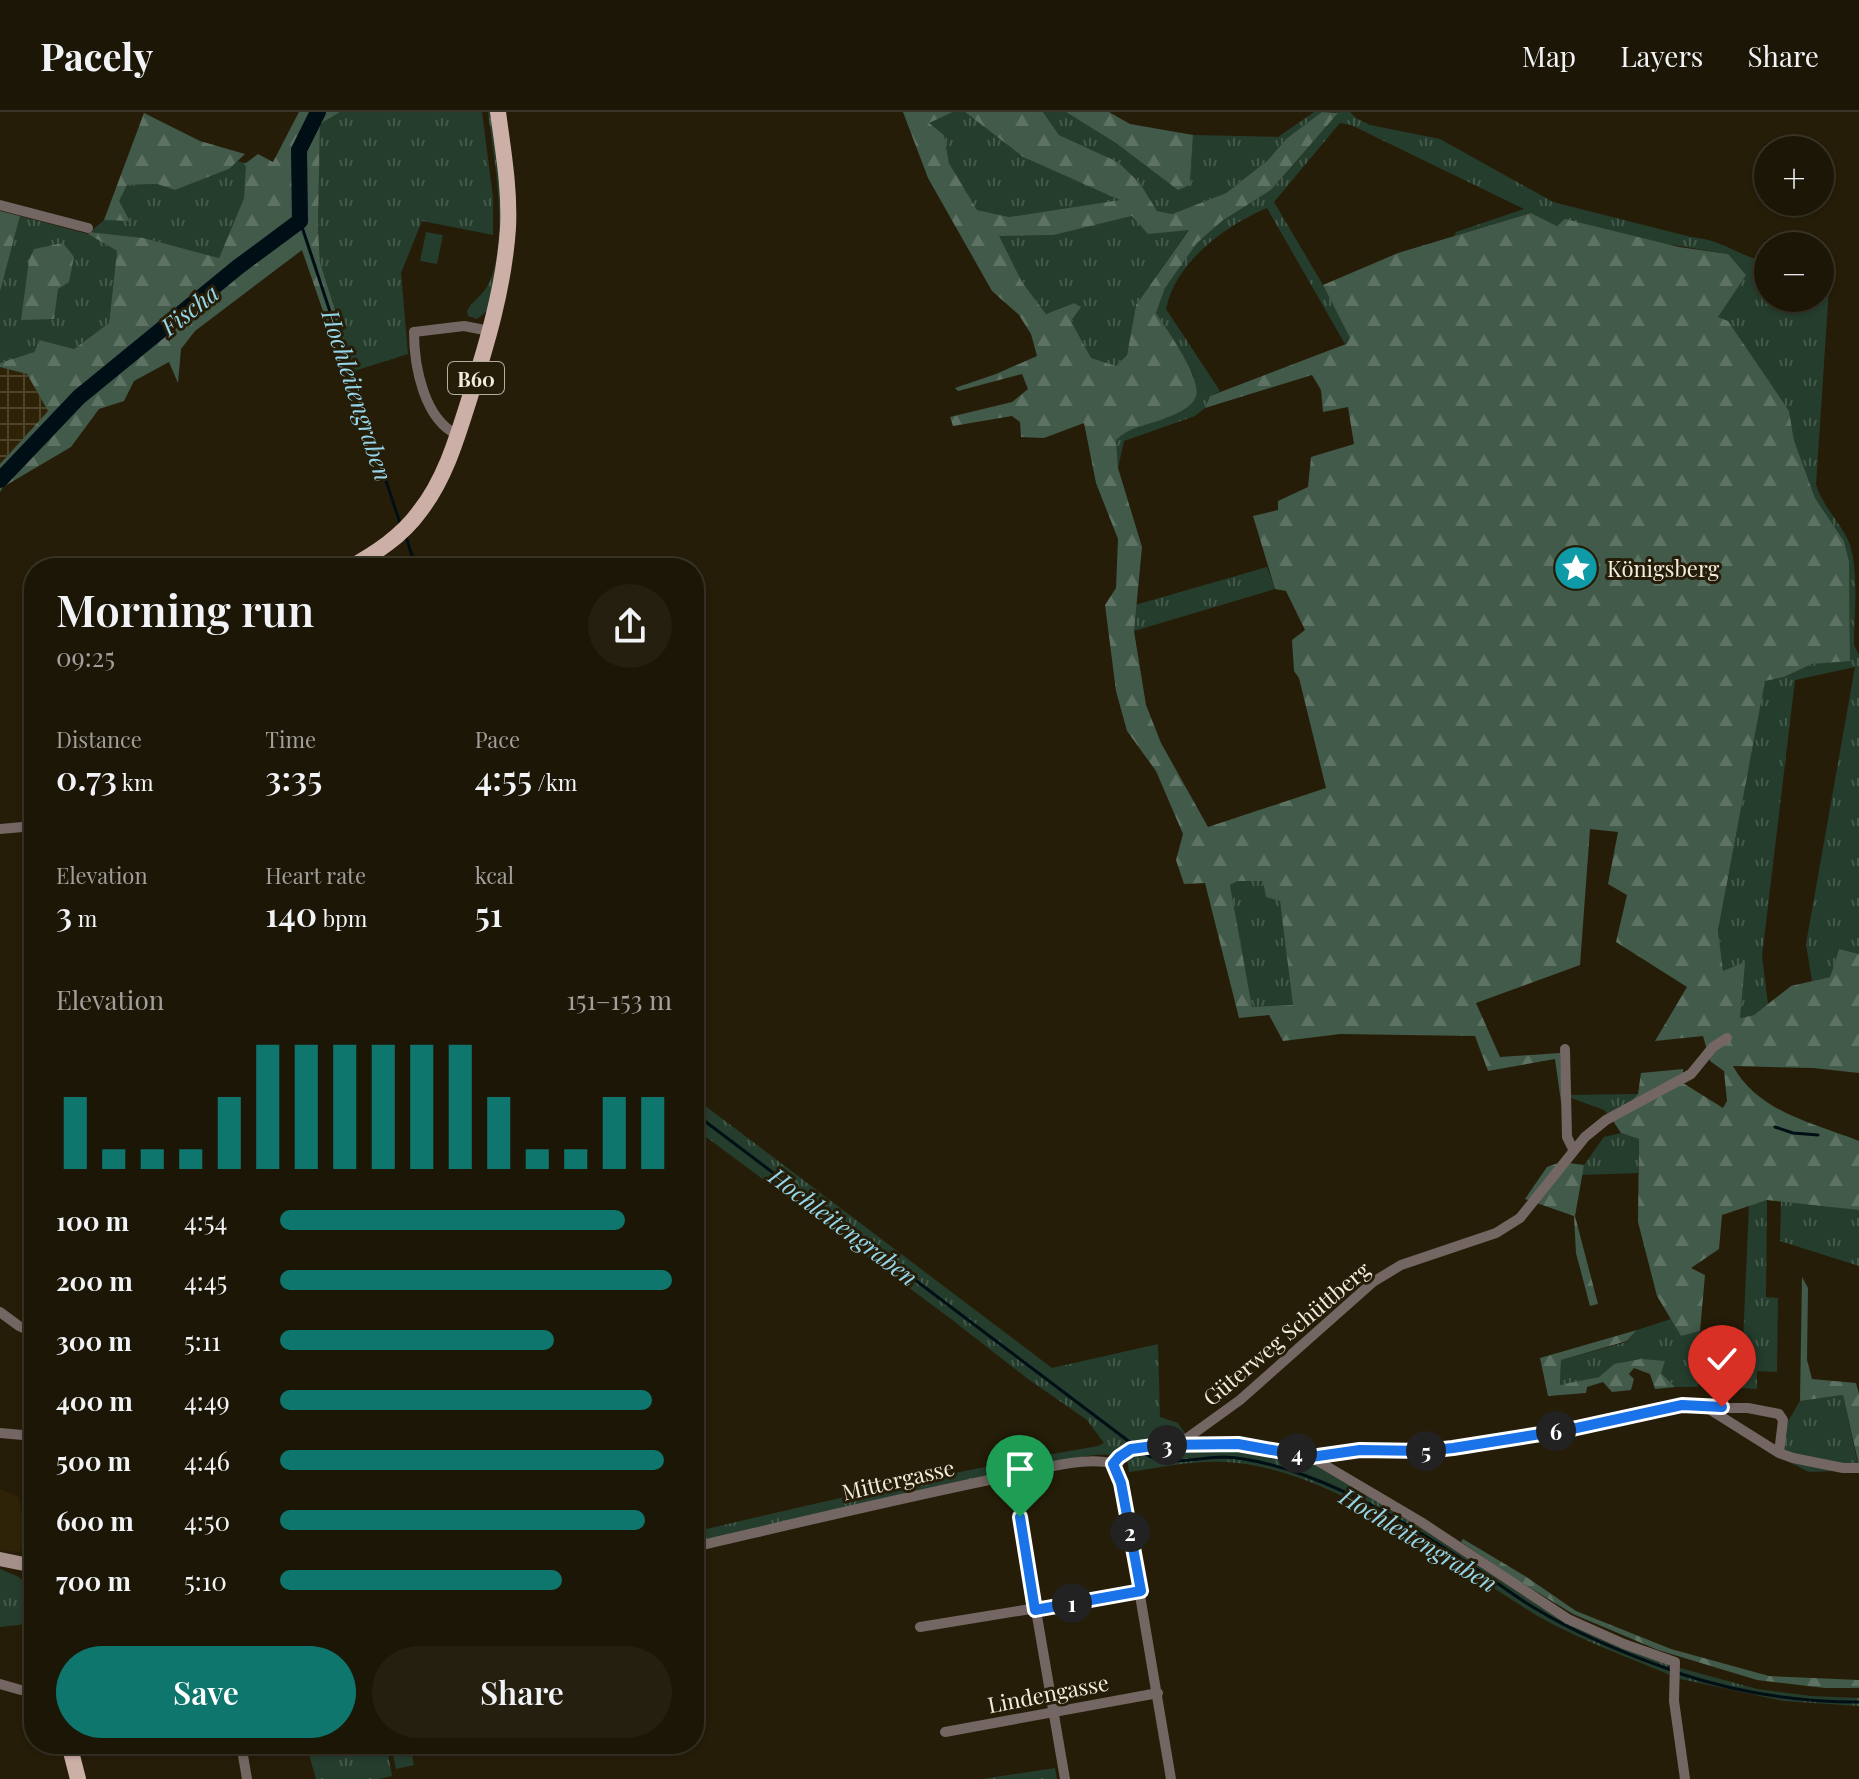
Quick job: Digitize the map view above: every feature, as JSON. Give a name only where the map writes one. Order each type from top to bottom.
[{"type":"main road","name":"B60","points":[[366,558],[402,531],[435,488],[458,435],[490,331],[504,263],[508,225],[498,112]]},
{"type":"main road","points":[[72,1754],[78,1779]]},
{"type":"street","points":[[0,205],[88,228]]},
{"type":"street","points":[[458,435],[444,428],[433,414],[414,356],[414,332],[464,326],[490,331]]},
{"type":"street","points":[[0,829],[24,827]]},
{"type":"street","name":"Güterweg Schüttberg","points":[[1177,1445],[1209,1424],[1373,1282],[1401,1265],[1496,1233],[1520,1218],[1574,1151],[1606,1120],[1691,1074],[1713,1047],[1727,1038]]},
{"type":"street","points":[[1565,1049],[1567,1137],[1574,1151]]},
{"type":"street","points":[[0,1312],[24,1327]]},
{"type":"street","points":[[1171,1779],[1141,1591],[1121,1483],[1113,1464],[1119,1457],[1136,1448],[1208,1444],[1238,1444],[1311,1457],[1360,1450],[1425,1451],[1572,1429],[1682,1405],[1709,1409],[1748,1408],[1779,1414],[1783,1420],[1779,1453]]},
{"type":"street","points":[[1709,1409],[1779,1453],[1816,1464],[1859,1468]]},
{"type":"street","points":[[1208,1444],[1209,1424]]},
{"type":"street","points":[[0,1433],[24,1435]]},
{"type":"street","points":[[1311,1457],[1421,1522],[1568,1619],[1675,1662],[1685,1779]]},
{"type":"street","name":"Mittergasse","points":[[704,1545],[1005,1476],[1095,1461],[1113,1464]]},
{"type":"street","points":[[1020,1517],[1065,1779]]},
{"type":"street","points":[[0,1559],[24,1564]]},
{"type":"street","points":[[920,1627],[1141,1591]]},
{"type":"street","points":[[0,1684],[24,1690]]},
{"type":"street","name":"Lindengasse","points":[[945,1732],[1158,1693]]},
{"type":"street","points":[[243,1754],[247,1779]]},
{"type":"shaded area","points":[[0,367],[27,374],[48,411],[0,464]]},
{"type":"shaded area","points":[[0,1489],[19,1497],[24,1547],[19,1552],[0,1550]]},
{"type":"green space","points":[[299,112],[340,112],[320,124],[318,228],[320,262],[354,371],[346,378],[302,250],[195,331],[181,349],[178,383],[169,362],[134,381],[124,401],[99,409],[71,447],[3,487],[0,492],[0,464],[48,411],[27,374],[0,367],[0,363],[34,352],[40,340],[74,349],[109,323],[117,251],[88,234],[144,238],[219,258],[244,198],[246,163],[258,154],[273,162]]},
{"type":"green space","points":[[340,112],[482,112],[493,197],[493,235],[422,221],[401,273],[408,354],[354,371],[320,262],[318,228],[320,124]]},
{"type":"green space","points":[[488,112],[494,112],[503,222],[488,310],[477,319],[468,316],[467,311],[490,281],[499,241],[498,197]]},
{"type":"green space","points":[[903,112],[953,112],[929,123],[944,135],[949,163],[977,210],[1009,217],[1120,200],[1023,157],[965,112],[1043,112],[1059,135],[1118,162],[1140,183],[1157,211],[1172,214],[1226,193],[1268,160],[1286,139],[1322,112],[1338,113],[1271,190],[1222,221],[1197,243],[1165,288],[1156,313],[1189,366],[1196,396],[1191,405],[1182,411],[1131,430],[1116,440],[1118,468],[1142,547],[1134,631],[1146,705],[1161,743],[1208,827],[1326,788],[1299,678],[1294,671],[1292,640],[1305,630],[1286,591],[1275,589],[1253,516],[1278,510],[1278,501],[1308,487],[1311,457],[1354,444],[1348,407],[1323,412],[1321,390],[1312,375],[1205,408],[1210,396],[1346,344],[1350,338],[1323,285],[1398,253],[1531,213],[1557,226],[1565,219],[1679,247],[1728,254],[1746,275],[1718,317],[1728,321],[1789,411],[1794,440],[1815,498],[1844,541],[1849,561],[1850,661],[1812,664],[1784,677],[1765,681],[1718,931],[1723,971],[1745,962],[1740,1018],[1754,1015],[1791,986],[1830,977],[1839,949],[1859,954],[1859,1073],[1813,1068],[1733,1066],[1757,1095],[1772,1105],[1859,1141],[1859,1210],[1767,1200],[1722,1215],[1719,1249],[1691,1268],[1705,1275],[1700,1331],[1681,1336],[1657,1296],[1638,1222],[1639,1139],[1621,1133],[1613,1121],[1638,1094],[1641,1073],[1683,1069],[1683,1083],[1723,1108],[1727,1101],[1724,1071],[1710,1061],[1703,1036],[1655,1041],[1687,987],[1616,942],[1627,895],[1608,884],[1618,832],[1590,829],[1580,965],[1476,1003],[1500,1057],[1560,1053],[1563,1116],[1555,1059],[1488,1071],[1475,1036],[1340,1034],[1283,1041],[1269,1015],[1239,1018],[1205,883],[1184,884],[1176,860],[1183,834],[1156,771],[1127,731],[1116,691],[1105,605],[1116,588],[1118,539],[1096,483],[1084,423],[1044,438],[1021,437],[1020,422],[1012,416],[953,426],[950,417],[1012,402],[1028,389],[1022,374],[958,391],[955,388],[1037,356],[1031,334],[1019,315],[992,291],[928,178]],"holes":[[[1132,216],[1148,234],[1189,230],[1136,305],[1127,355],[1116,366],[1091,358],[1071,321],[1081,307],[1074,303],[1046,314],[1022,282],[999,236],[1054,235]],[[1238,881],[1263,881],[1266,897],[1280,901],[1293,1005],[1252,1007],[1230,885]]]},
{"type":"green space","points":[[953,112],[965,112],[1023,157],[1122,200],[1009,217],[977,210],[949,163],[944,135],[928,123]]},
{"type":"green space","points":[[1043,112],[1066,112],[1190,184],[1193,135],[1278,137],[1314,112],[1322,112],[1286,139],[1268,160],[1226,193],[1172,214],[1157,211],[1140,183],[1118,162],[1059,135]]},
{"type":"green space","points":[[1066,112],[1109,112],[1130,124],[1193,135],[1190,185],[1178,190],[1116,143]]},
{"type":"green space","points":[[1350,112],[1370,125],[1440,139],[1553,202],[1713,241],[1754,258],[1754,312],[1827,312],[1816,485],[1847,538],[1853,556],[1854,645],[1859,655],[1859,954],[1839,949],[1830,977],[1812,981],[1806,944],[1855,667],[1795,680],[1762,956],[1768,1004],[1754,1015],[1739,1018],[1744,963],[1723,972],[1718,932],[1765,680],[1784,677],[1812,664],[1850,660],[1849,561],[1844,541],[1815,498],[1794,440],[1789,411],[1718,317],[1728,254],[1557,226],[1531,213],[1454,236],[1456,232],[1524,209],[1351,125],[1340,123],[1274,202],[1350,338],[1345,344],[1267,208],[1251,215],[1219,235],[1191,261],[1171,292],[1166,309],[1220,391],[1210,396],[1205,408],[1195,416],[1124,441],[1118,468],[1116,440],[1125,430],[1160,420],[1188,407],[1194,376],[1156,313],[1165,288],[1197,243],[1222,221],[1271,190],[1337,114]]},
{"type":"green space","points":[[144,113],[200,141],[245,154],[229,169],[175,190],[157,184],[127,185],[119,201],[130,221],[104,220]]},
{"type":"green space","points":[[237,161],[246,163],[244,198],[219,258],[144,238],[90,232],[104,220],[130,220],[118,201],[127,185],[157,184],[175,190],[229,169]]},
{"type":"green space","points":[[0,211],[20,216],[0,292]]},
{"type":"green space","points":[[20,216],[88,234],[117,251],[109,323],[74,349],[40,340],[34,352],[0,363],[0,292]]},
{"type":"green space","points":[[1132,216],[1190,228],[1136,305],[1127,355],[1116,366],[1091,359],[1071,321],[1080,307],[1074,303],[1046,314],[1022,282],[998,236],[1054,235]]},
{"type":"green space","points":[[426,232],[443,235],[437,264],[420,261]]},
{"type":"green space","points":[[63,243],[74,257],[69,282],[58,289],[54,319],[21,320],[29,260],[34,249]]},
{"type":"green space","points":[[1267,567],[1275,589],[1134,631],[1135,605]]},
{"type":"green space","points":[[1264,880],[1280,900],[1294,1005],[1252,1008],[1230,885],[1238,881]]},
{"type":"green space","points":[[1638,1094],[1613,1121],[1604,1110],[1563,1095]]},
{"type":"green space","points":[[704,1105],[1052,1368],[1158,1344],[1160,1417],[1178,1423],[1195,1448],[1255,1450],[1312,1463],[1396,1512],[1541,1607],[1668,1664],[1670,1675],[1536,1615],[1427,1544],[1348,1499],[1266,1468],[1226,1462],[1190,1463],[1129,1472],[1127,1458],[1108,1454],[1088,1456],[915,1493],[704,1548],[704,1530],[1104,1443],[1087,1420],[704,1135]]},
{"type":"green space","points":[[1621,1133],[1639,1139],[1638,1173],[1581,1175],[1584,1165],[1604,1137]]},
{"type":"green space","points":[[1561,1162],[1584,1165],[1575,1216],[1598,1304],[1590,1306],[1576,1253],[1574,1216],[1525,1199],[1547,1167]]},
{"type":"green space","points":[[1767,1200],[1766,1297],[1778,1298],[1777,1372],[1757,1371],[1757,1389],[1741,1388],[1749,1205]]},
{"type":"green space","points":[[1781,1200],[1859,1210],[1859,1266],[1780,1241]]},
{"type":"green space","points":[[1802,1277],[1808,1288],[1807,1360],[1812,1379],[1856,1383],[1859,1394],[1859,1466],[1843,1395],[1800,1401]]},
{"type":"green space","points":[[1671,1319],[1681,1336],[1700,1331],[1698,1387],[1675,1387],[1661,1373],[1614,1364],[1599,1377],[1560,1386],[1561,1360],[1627,1342],[1637,1330]]},
{"type":"green space","points":[[1637,1330],[1627,1341],[1561,1360],[1560,1385],[1599,1377],[1614,1364],[1641,1359],[1665,1361],[1661,1373],[1675,1387],[1655,1389],[1650,1374],[1634,1368],[1629,1374],[1634,1379],[1631,1390],[1612,1392],[1603,1382],[1587,1387],[1586,1393],[1548,1396],[1540,1358]]},
{"type":"green space","points":[[1843,1395],[1859,1470],[1809,1472],[1783,1459],[1787,1423],[1800,1401]]},
{"type":"green space","points":[[1463,1539],[1576,1611],[1671,1649],[1769,1676],[1859,1680],[1859,1688],[1825,1688],[1757,1680],[1658,1650],[1573,1614],[1461,1542]]},
{"type":"green space","points":[[0,1569],[24,1582],[24,1624],[0,1627]]},
{"type":"green space","points":[[1680,1668],[1757,1689],[1859,1698],[1859,1706],[1784,1701],[1676,1678]]},
{"type":"green space","points":[[309,1754],[388,1754],[392,1776],[379,1779],[316,1779]]},
{"type":"green space","points":[[393,1754],[412,1754],[414,1765],[396,1769]]},
{"type":"green space","points":[[1055,1768],[1057,1779],[982,1779]]},
{"type":"waterway","name":"Fischa","points":[[0,480],[79,397],[238,267],[300,221],[299,150],[318,112]]},
{"type":"waterway","name":"Hochleitengraben","points":[[300,221],[400,523]]},
{"type":"waterway","name":"Hochleitengraben","points":[[406,537],[413,558]]},
{"type":"waterway","name":"Hochleitengraben","points":[[704,1121],[1135,1446]]},
{"type":"waterway","points":[[1775,1127],[1793,1133],[1818,1135]]},
{"type":"waterway","name":"Hochleitengraben","points":[[1141,1451],[1170,1461],[1224,1457],[1243,1459],[1283,1468],[1324,1483],[1410,1527],[1554,1619],[1603,1643],[1671,1670]]},
{"type":"waterway","name":"Hochleitengraben","points":[[1678,1673],[1767,1695],[1859,1702]]},
{"type":"place","name":"Königsberg","points":[[1576,568]]},
{"type":"route","points":[[1020,1517],[1035,1610],[1141,1591],[1121,1483],[1113,1464],[1131,1449],[1142,1446],[1238,1444],[1311,1457],[1360,1450],[1425,1451],[1572,1429],[1682,1405],[1709,1409],[1722,1407]]}]
